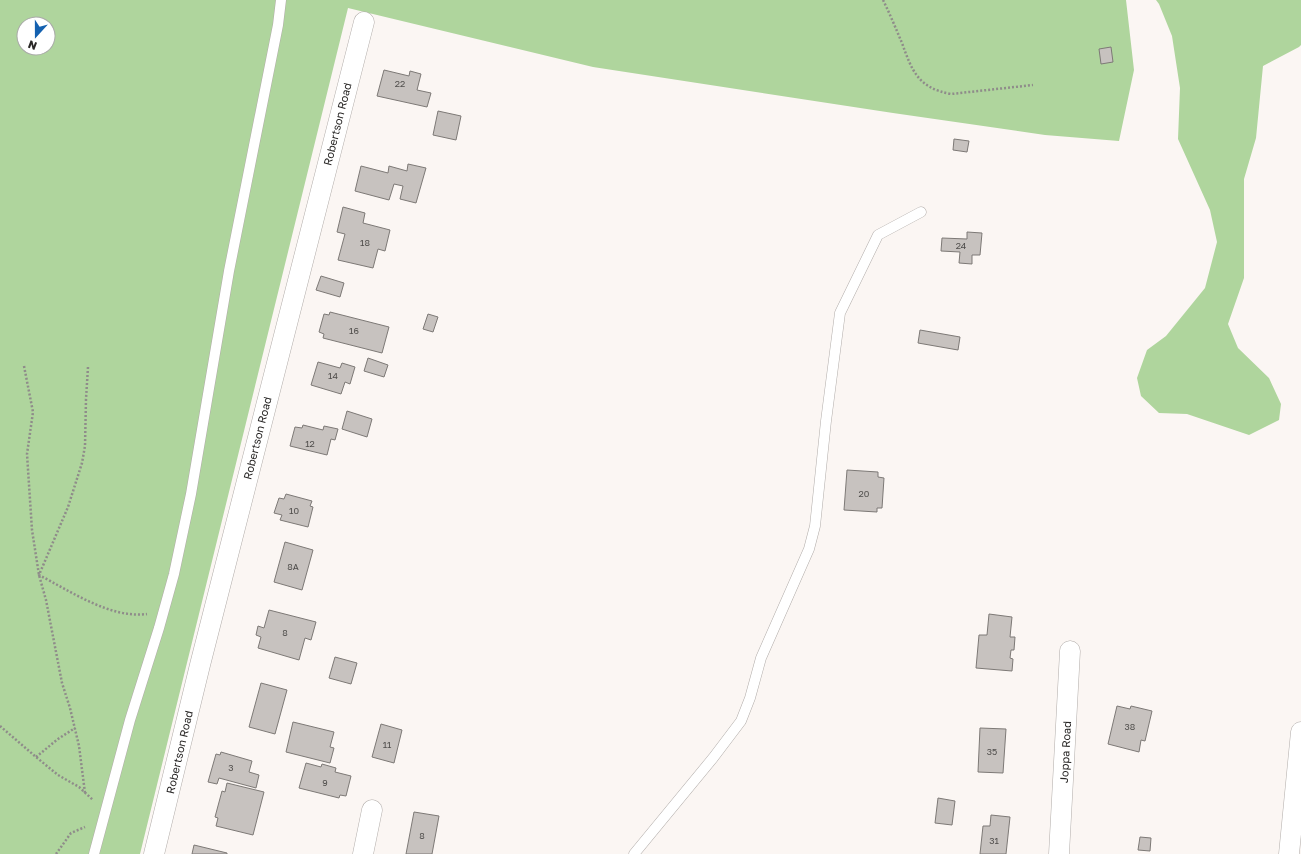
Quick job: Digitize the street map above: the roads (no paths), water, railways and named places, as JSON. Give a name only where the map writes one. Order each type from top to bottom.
[{"type":"street","name":"Robertson Road","points":[[154,854],[209,627],[364,22]]},
{"type":"street","name":"Joppa Road","points":[[1059,854],[1070,651]]},
{"type":"street","points":[[1289,854],[1301,732]]},
{"type":"street","points":[[364,854],[372,810]]},
{"type":"lane","points":[[94,854],[130,720],[165,609],[174,574],[191,494],[229,271],[278,25],[281,0]]},
{"type":"lane","points":[[634,854],[713,758],[741,721],[750,698],[761,658],[809,550],[815,526],[826,421],[840,313],[878,235],[921,212]]}]
